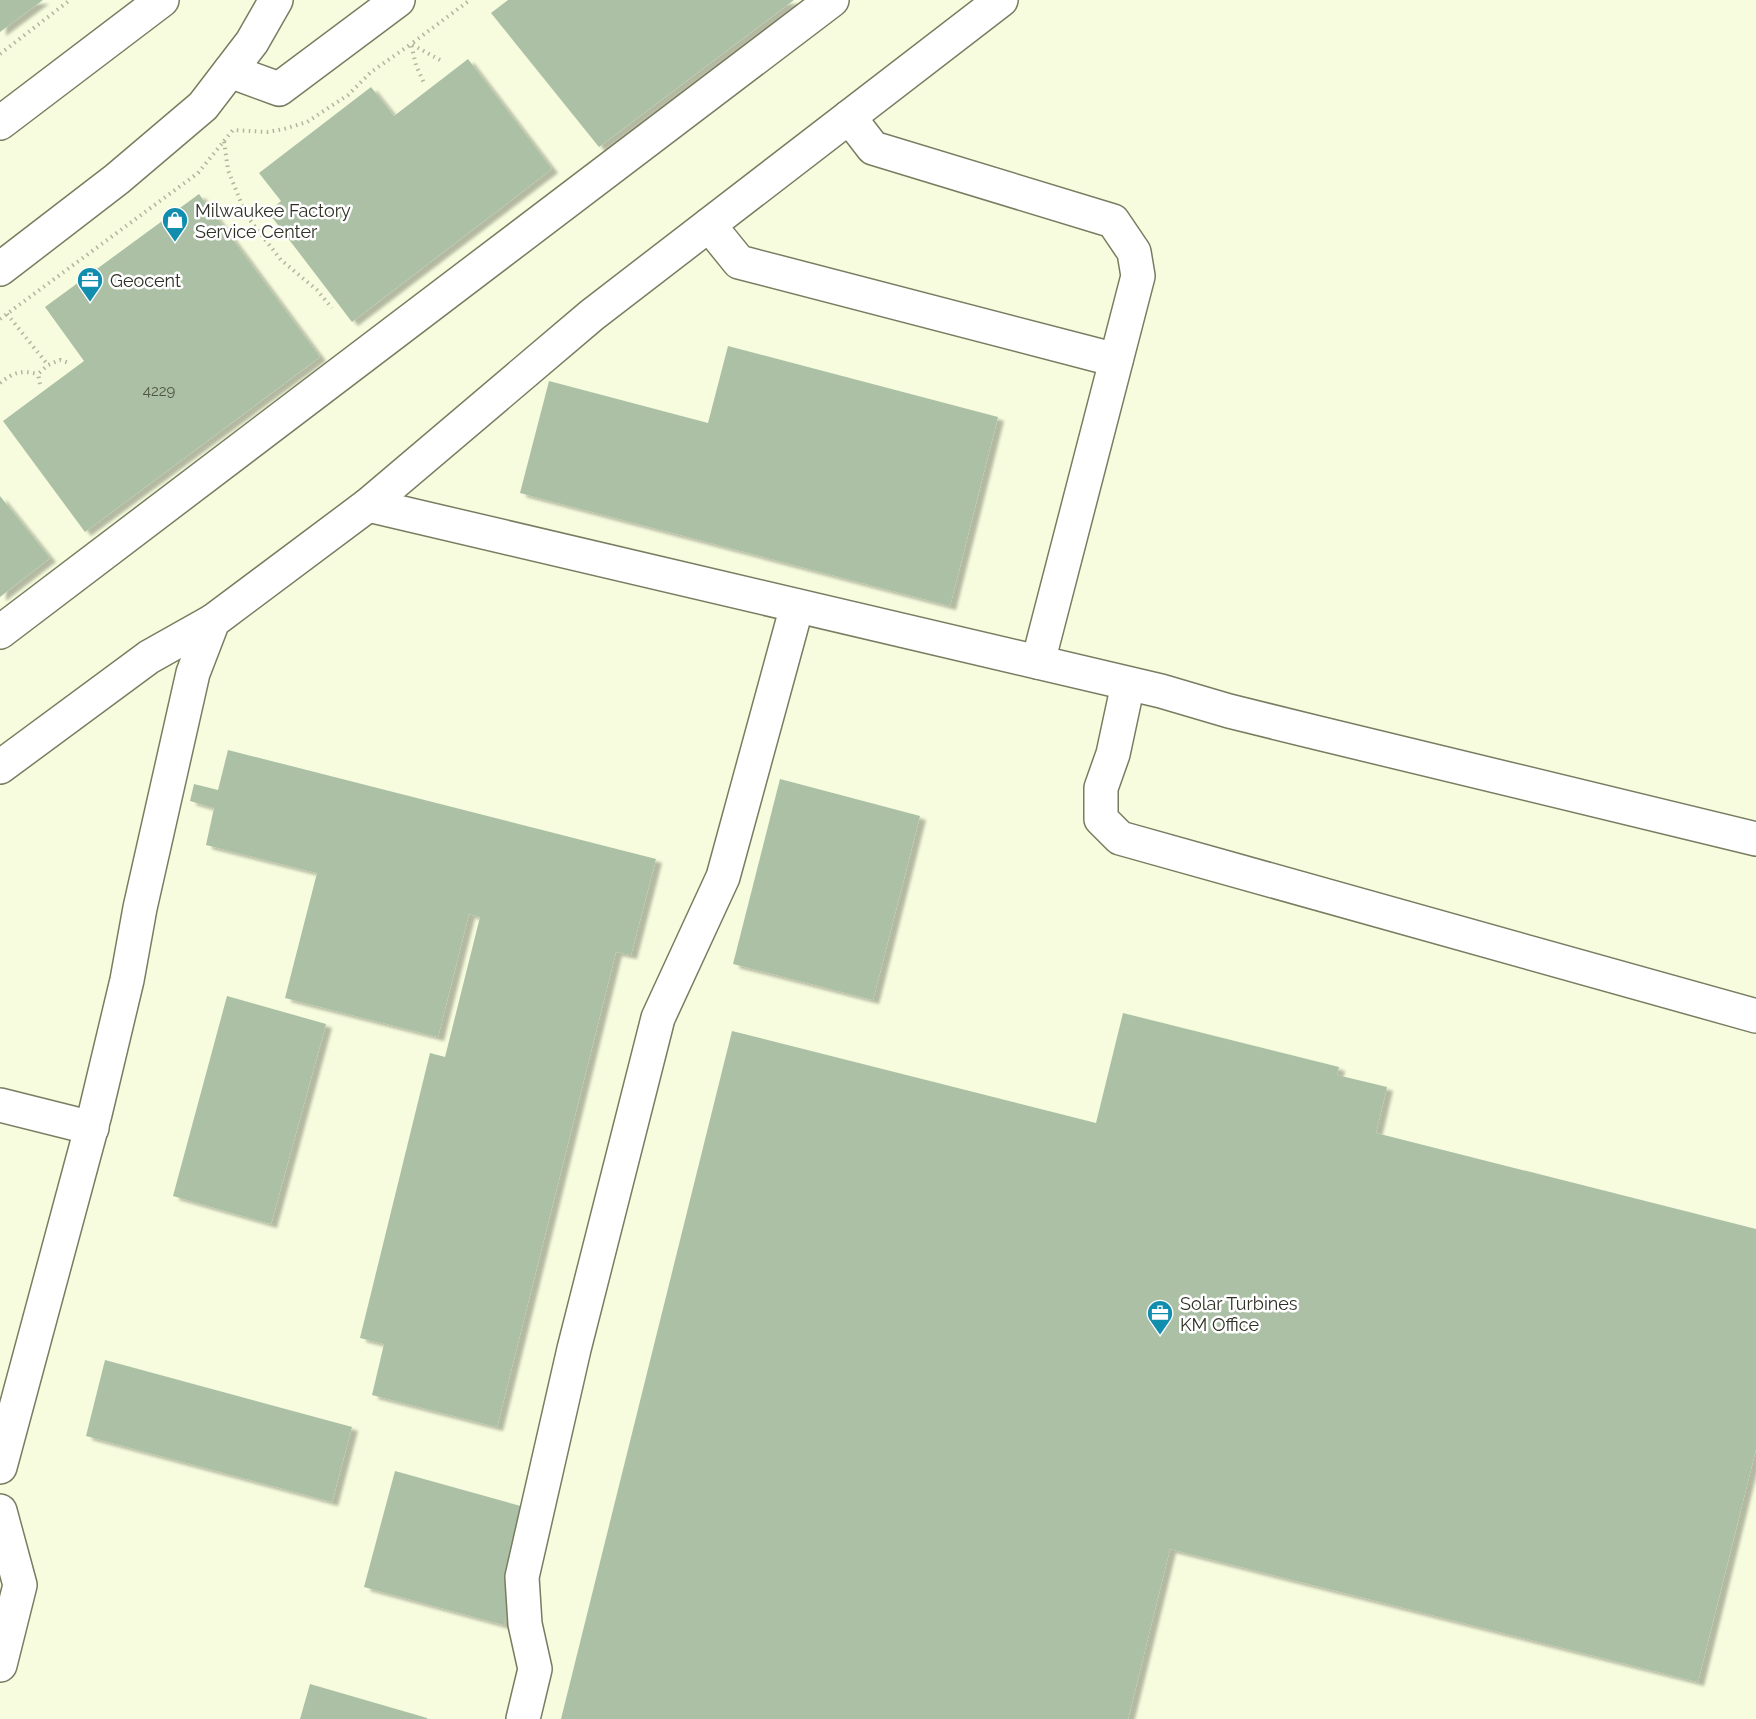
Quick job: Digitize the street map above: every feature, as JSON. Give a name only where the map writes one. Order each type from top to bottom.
[{"type":"lane","points":[[0,123],[162,0]]},
{"type":"lane","points":[[0,268],[117,179],[203,106],[252,42],[276,0]]},
{"type":"lane","points":[[230,71],[279,89],[398,0]]},
{"type":"lane","points":[[0,632],[832,0]]},
{"type":"lane","points":[[0,767],[149,657],[213,621],[368,505],[592,315],[1001,0]]},
{"type":"lane","points":[[849,117],[873,147],[1113,221],[1134,252],[1138,276],[1038,662]]},
{"type":"lane","points":[[709,225],[739,262],[1116,360]]},
{"type":"lane","points":[[368,505],[1038,662],[1314,732],[1756,839]]},
{"type":"lane","points":[[523,1719],[535,1669],[525,1624],[522,1577],[574,1349],[658,1018],[723,877],[797,606]]},
{"type":"lane","points":[[0,1467],[92,1128],[127,980],[142,897],[193,673],[213,621]]},
{"type":"lane","points":[[1128,684],[1113,754],[1101,788],[1101,819],[1120,838],[1756,1016]]},
{"type":"lane","points":[[0,1105],[92,1128]]},
{"type":"lane","points":[[0,1511],[20,1585],[0,1665]]},
{"type":"path","points":[[0,54],[70,0]]},
{"type":"path","points":[[0,319],[198,173],[233,130],[267,132],[307,122],[348,95],[371,72],[470,0]]},
{"type":"path","points":[[411,44],[440,60]]},
{"type":"path","points":[[411,44],[416,65],[424,83]]},
{"type":"path","points":[[224,141],[228,170],[246,215],[281,260],[317,290],[332,308]]},
{"type":"path","points":[[7,314],[48,365]]},
{"type":"path","points":[[38,374],[48,365],[60,360],[69,363]]},
{"type":"path","points":[[0,383],[24,371],[38,374]]},
{"type":"path","points":[[38,374],[40,384]]},
{"type":"building","points":[[0,0],[43,0],[0,32]]},
{"type":"building","points":[[508,0],[794,0],[599,147],[491,13]]},
{"type":"building","points":[[468,59],[552,169],[352,322],[268,212],[281,201],[259,173],[371,87],[394,116]]},
{"type":"building","points":[[199,194],[320,357],[85,532],[3,421],[84,361],[45,307]]},
{"type":"building","points":[[728,346],[998,417],[950,606],[520,493],[549,381],[708,423]]},
{"type":"building","points":[[0,496],[50,558],[0,597]]},
{"type":"building","points":[[228,750],[656,859],[631,955],[616,952],[497,1427],[372,1395],[384,1344],[360,1338],[430,1053],[445,1057],[480,917],[469,914],[438,1037],[285,998],[317,873],[206,845],[214,808],[190,801],[194,784],[218,790]]},
{"type":"building","points":[[780,779],[920,816],[873,1000],[733,964]]},
{"type":"building","points":[[227,996],[326,1024],[271,1224],[173,1196]]},
{"type":"building","points":[[1123,1013],[1339,1067],[1337,1075],[1387,1087],[1376,1133],[1756,1229],[1756,1449],[1698,1682],[1170,1549],[1128,1719],[561,1719],[732,1031],[1096,1123]]},
{"type":"building","points":[[105,1360],[352,1427],[332,1502],[86,1436]]},
{"type":"building","points":[[395,1471],[535,1510],[504,1625],[364,1587]]},
{"type":"building","points":[[310,1684],[427,1718],[427,1719],[300,1719]]},
{"type":"place","name":"Milwaukee Factory Service Center","points":[[175,243]]},
{"type":"place","name":"Geocent","points":[[90,303]]},
{"type":"place","name":"Solar Turbines KM Office","points":[[1160,1336]]}]
